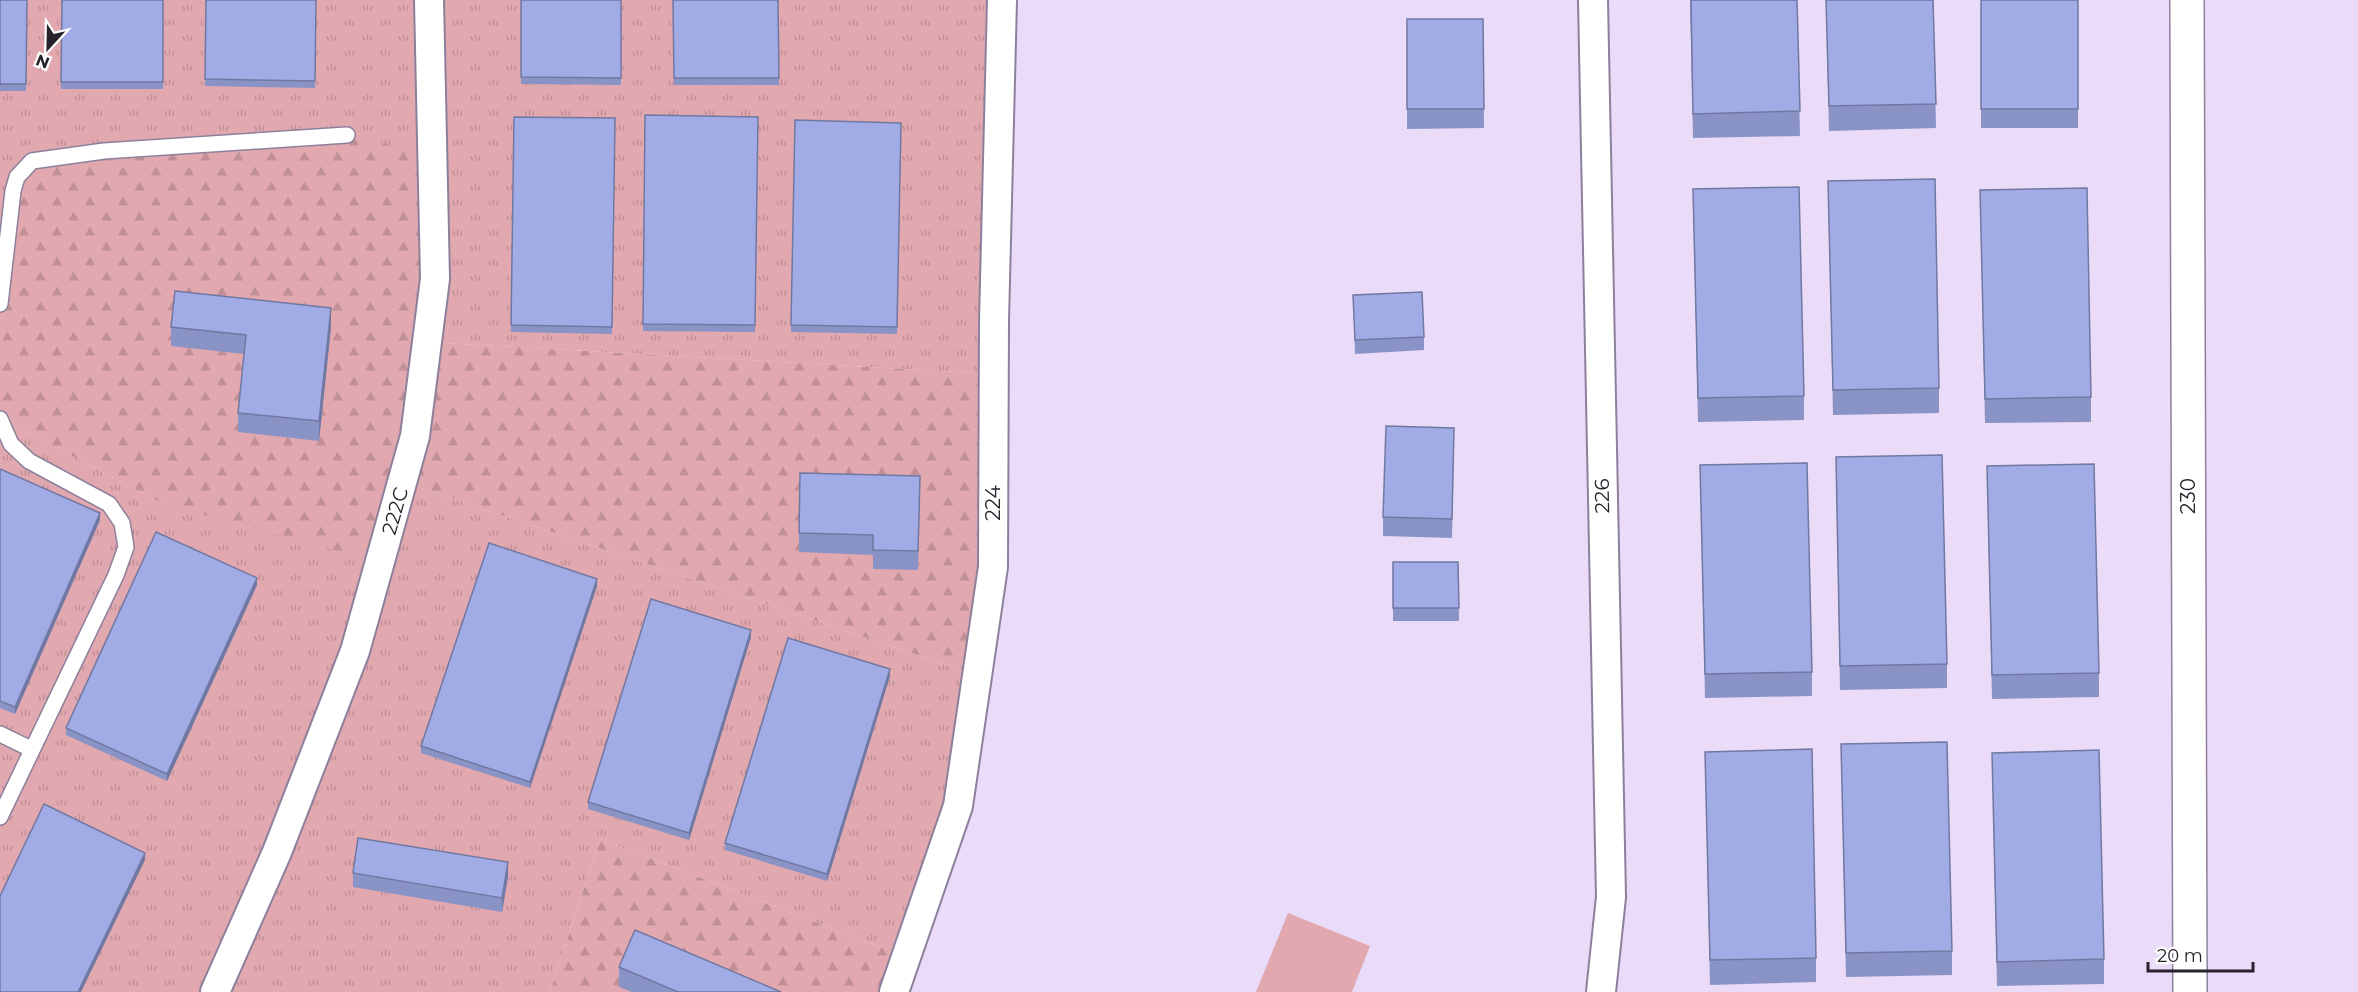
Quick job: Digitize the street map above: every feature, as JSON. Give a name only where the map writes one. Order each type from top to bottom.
[{"type":"street","name":"222C","points":[[215,992],[277,852],[356,651],[415,436],[435,279],[429,0]]},
{"type":"street","name":"224","points":[[894,992],[958,806],[993,567],[994,309],[1002,0]]},
{"type":"street","name":"226","points":[[1593,0],[1611,897],[1600,992]]},
{"type":"street","name":"230","points":[[2187,0],[2190,992]]},
{"type":"lane","points":[[0,304],[13,190],[17,177],[33,161],[104,151],[347,135]]},
{"type":"lane","points":[[0,419],[11,444],[29,461],[109,504],[122,523],[126,547],[116,575],[0,817]]},
{"type":"lane","points":[[0,734],[32,749]]},
{"type":"green space","points":[[0,0],[1002,0],[994,374],[427,342],[0,304]]},
{"type":"green space","points":[[347,135],[433,155],[427,342],[994,374],[977,675],[403,482],[380,562],[163,504],[0,418],[0,304],[13,191],[32,161]]},
{"type":"green space","points":[[0,418],[163,504],[403,482],[977,675],[906,957],[600,839],[550,992],[0,992]]},
{"type":"green space","points":[[600,839],[906,957],[894,992],[550,992]]},
{"type":"green space","points":[[1288,913],[1370,946],[1352,992],[1256,992]]},
{"type":"building","points":[[0,0],[27,0],[26,84],[0,84]]},
{"type":"building","points":[[62,0],[163,0],[163,82],[61,82]]},
{"type":"building","points":[[206,0],[316,0],[315,81],[205,79]]},
{"type":"building","points":[[521,0],[621,0],[621,78],[521,77]]},
{"type":"building","points":[[673,0],[778,0],[779,78],[674,78]]},
{"type":"building","points":[[1691,0],[1797,0],[1800,111],[1693,114]]},
{"type":"building","points":[[1826,0],[1933,0],[1936,104],[1829,106]]},
{"type":"building","points":[[1981,0],[2078,0],[2078,109],[1981,109]]},
{"type":"building","points":[[1407,19],[1483,19],[1484,109],[1407,109]]},
{"type":"building","points":[[645,115],[758,117],[755,325],[643,324]]},
{"type":"building","points":[[514,117],[615,118],[612,327],[511,325]]},
{"type":"building","points":[[795,120],[901,123],[897,327],[791,325]]},
{"type":"building","points":[[1935,179],[1939,388],[1833,390],[1828,181]]},
{"type":"building","points":[[1799,187],[1804,396],[1698,398],[1693,189]]},
{"type":"building","points":[[2087,188],[2091,397],[1985,399],[1980,190]]},
{"type":"building","points":[[175,291],[331,308],[319,421],[238,413],[246,335],[171,327]]},
{"type":"building","points":[[1422,292],[1424,337],[1355,340],[1353,295]]},
{"type":"building","points":[[1386,426],[1454,428],[1452,519],[1383,517]]},
{"type":"building","points":[[1942,455],[1947,664],[1840,666],[1836,457]]},
{"type":"building","points":[[1807,463],[1812,672],[1705,674],[1700,465]]},
{"type":"building","points":[[2094,464],[2099,673],[1992,675],[1987,466]]},
{"type":"building","points":[[0,469],[100,513],[15,707],[0,701]]},
{"type":"building","points":[[800,473],[920,476],[918,551],[873,550],[873,535],[799,533]]},
{"type":"building","points":[[156,532],[257,578],[167,774],[66,728]]},
{"type":"building","points":[[489,543],[597,579],[530,782],[421,746]]},
{"type":"building","points":[[1393,562],[1458,562],[1459,608],[1393,608]]},
{"type":"building","points":[[651,599],[751,630],[689,833],[588,802]]},
{"type":"building","points":[[788,638],[890,669],[827,874],[725,843]]},
{"type":"building","points":[[1947,742],[1952,951],[1846,953],[1841,744]]},
{"type":"building","points":[[1812,749],[1816,958],[1710,960],[1705,752]]},
{"type":"building","points":[[2099,750],[2104,959],[1997,962],[1992,753]]},
{"type":"building","points":[[44,804],[145,853],[78,992],[0,992],[0,896]]},
{"type":"building","points":[[358,838],[508,862],[502,898],[353,873]]},
{"type":"building","points":[[635,930],[781,992],[678,992],[619,967]]}]
